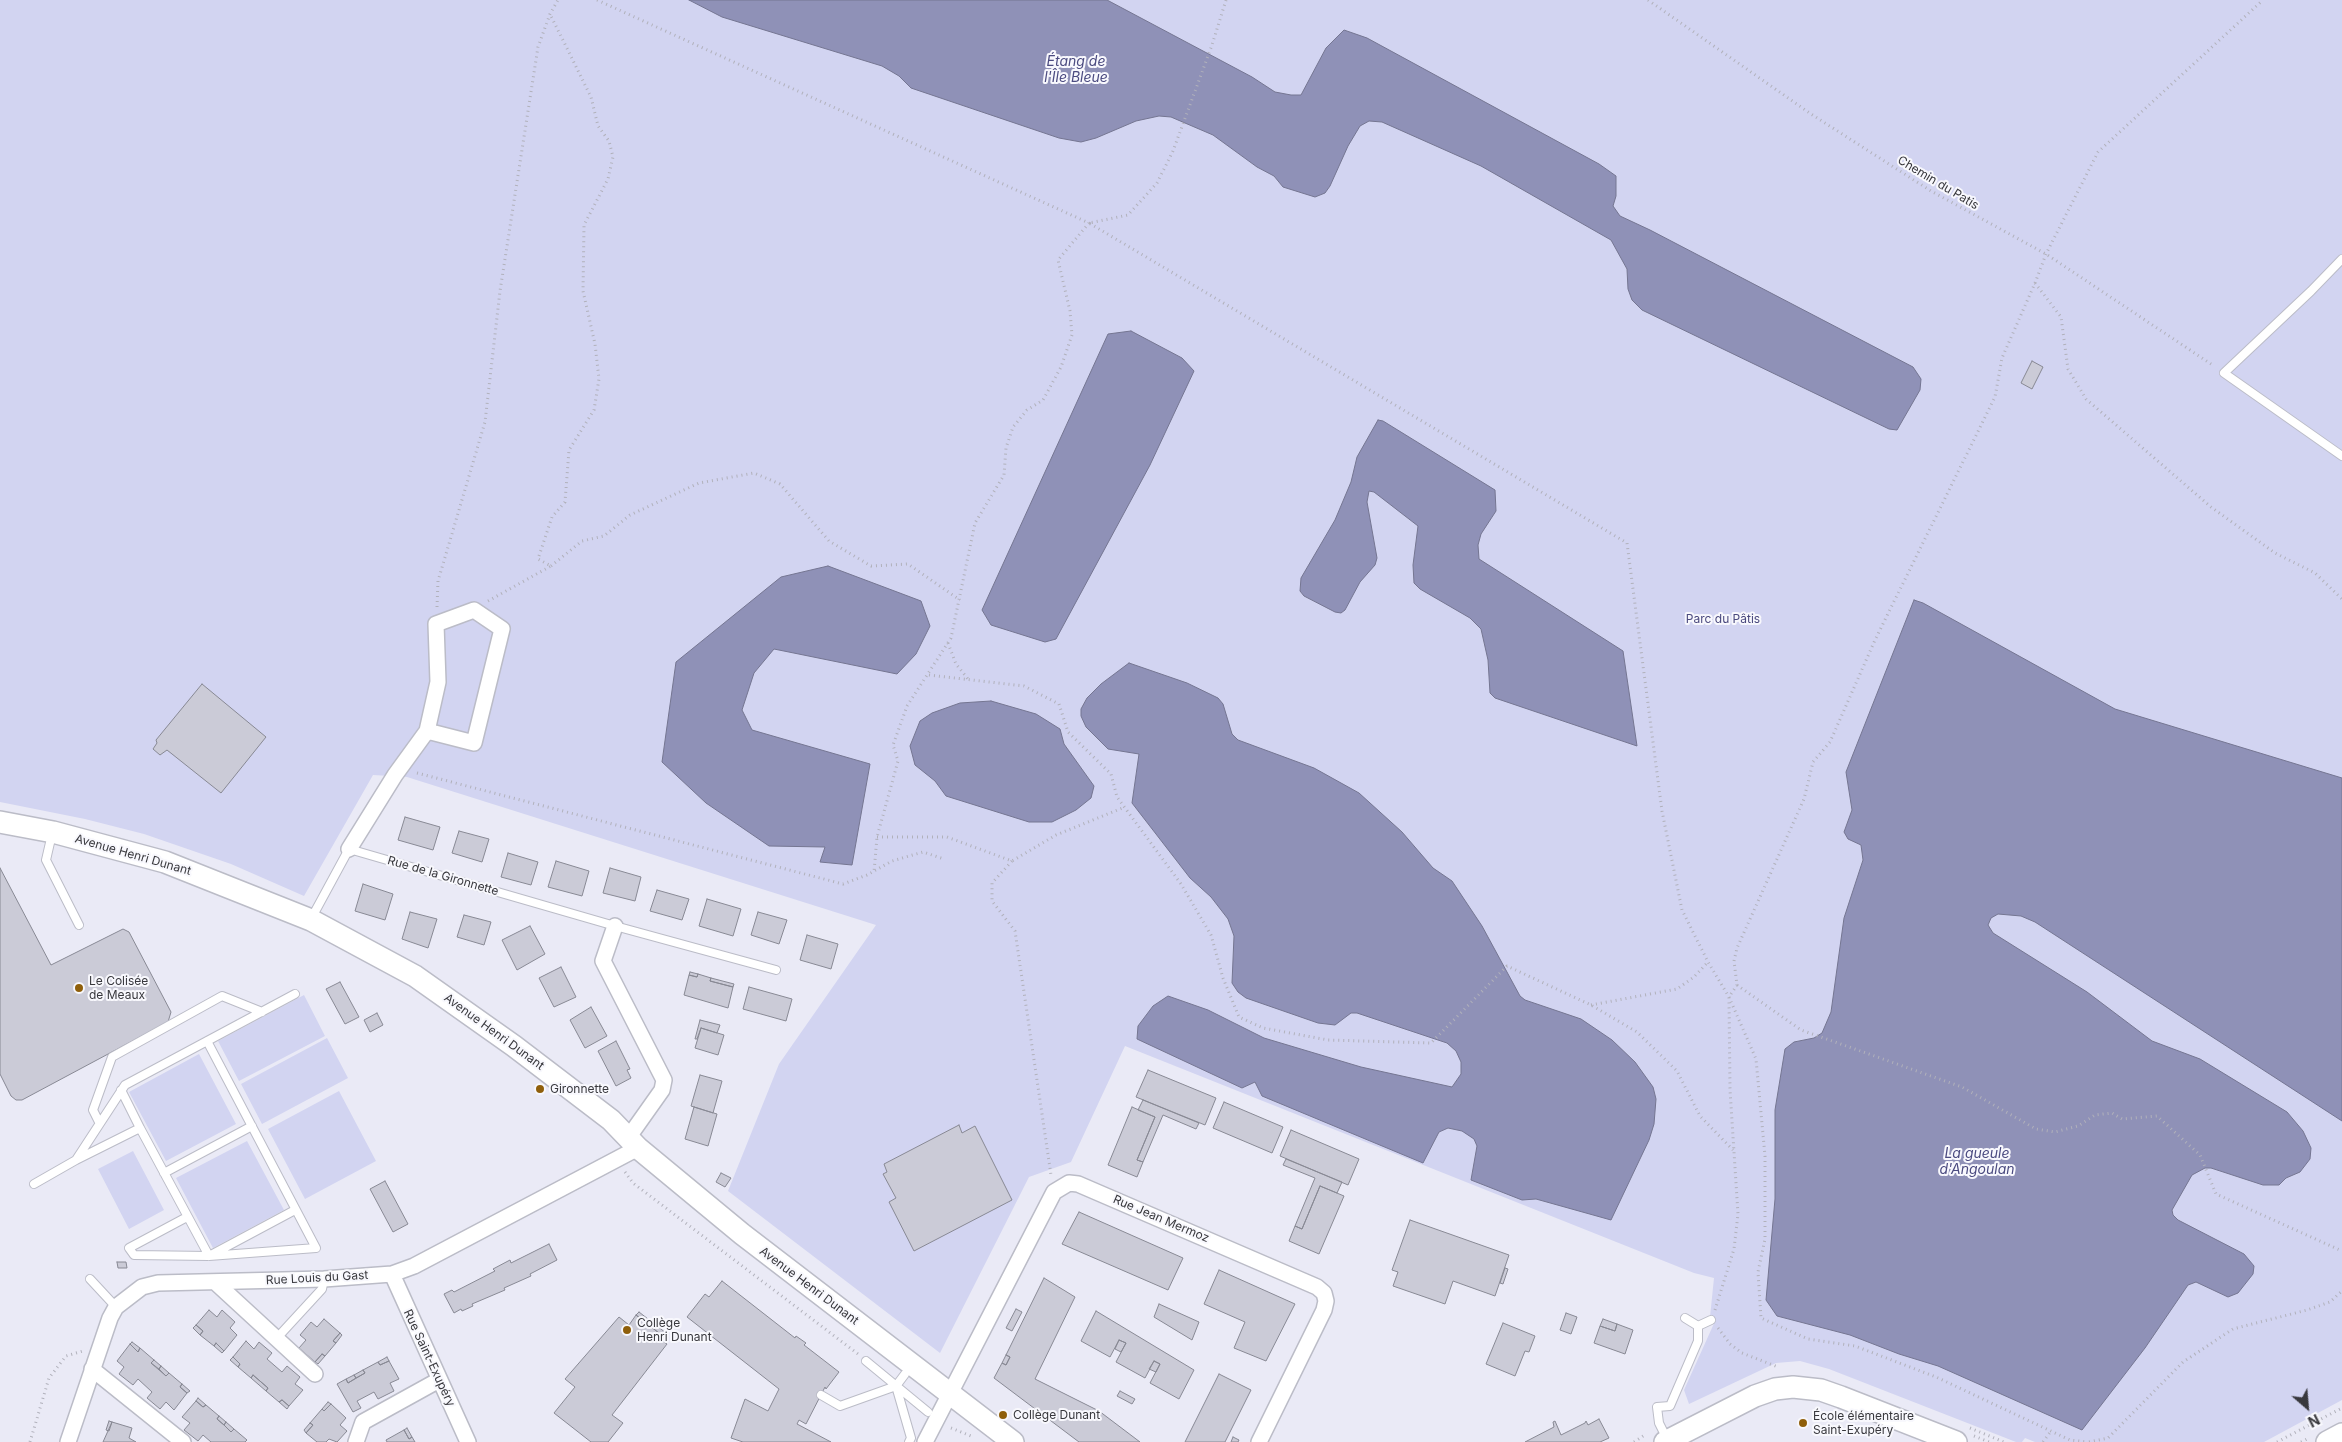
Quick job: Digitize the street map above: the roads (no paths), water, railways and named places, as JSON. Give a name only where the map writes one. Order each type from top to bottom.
[{"type":"street","points":[[349,849],[400,768],[427,731],[438,682],[436,624],[474,610],[502,629],[474,743],[427,731]]},
{"type":"street","name":"Avenue Henri Dunant","points":[[0,822],[53,832],[165,862],[311,920],[368,949],[457,1004],[611,1120],[633,1143],[742,1234],[1014,1442]]},
{"type":"street","points":[[615,926],[603,961],[631,1006],[664,1080],[662,1090],[633,1143]]},
{"type":"street","name":"Rue Louis du Gast","points":[[116,1306],[142,1287],[158,1283],[324,1279],[392,1274],[414,1266],[633,1143]]},
{"type":"street","name":"Rue Jean Mermoz","points":[[950,1394],[1054,1192],[1069,1183],[1078,1184],[1317,1287],[1324,1294],[1326,1301],[1324,1310],[1259,1442]]},
{"type":"street","name":"Rue Saint-Exupéry","points":[[392,1274],[468,1442]]},
{"type":"street","points":[[215,1282],[314,1374]]},
{"type":"street","points":[[68,1442],[100,1345],[116,1306]]},
{"type":"street","points":[[92,1369],[168,1437],[183,1442]]},
{"type":"street","points":[[356,1442],[363,1422],[439,1380]]},
{"type":"street","points":[[1661,1437],[1742,1409],[1775,1389],[1807,1388],[1841,1397],[1956,1442]]},
{"type":"street","points":[[915,1440],[950,1394]]},
{"type":"street","points":[[2327,1442],[2342,1434]]},
{"type":"lane","points":[[2342,259],[2224,373],[2342,456]]},
{"type":"lane","points":[[53,832],[46,860],[79,925]]},
{"type":"lane","points":[[311,920],[349,849]]},
{"type":"lane","name":"Rue de la Gironnette","points":[[349,849],[615,926],[776,970]]},
{"type":"lane","points":[[76,1160],[99,1122],[125,1085],[295,994]]},
{"type":"lane","points":[[99,1122],[93,1110],[112,1057],[222,996],[262,1012]]},
{"type":"lane","points":[[187,1217],[129,1248],[134,1255],[209,1256],[316,1248],[207,1041]]},
{"type":"lane","points":[[121,1090],[209,1256]]},
{"type":"lane","points":[[164,1173],[252,1126]]},
{"type":"lane","points":[[34,1184],[76,1160],[140,1128]]},
{"type":"lane","points":[[209,1256],[295,1210]]},
{"type":"lane","points":[[90,1279],[116,1306]]},
{"type":"lane","points":[[276,1339],[322,1289],[324,1279]]},
{"type":"lane","points":[[1685,1318],[1698,1326]]},
{"type":"lane","points":[[1698,1326],[1711,1320]]},
{"type":"lane","points":[[1649,1404],[1657,1407],[1670,1406],[1698,1341],[1698,1326]]},
{"type":"lane","points":[[866,1361],[928,1412]]},
{"type":"lane","points":[[821,1395],[840,1406],[896,1386],[905,1374]]},
{"type":"lane","points":[[896,1386],[915,1440]]},
{"type":"lane","points":[[1657,1407],[1661,1437]]},
{"type":"water","name":"Étang de l'Île Bleue","points":[[689,0],[1107,0],[1252,77],[1275,92],[1291,95],[1301,95],[1326,48],[1344,30],[1367,38],[1599,164],[1616,176],[1616,196],[1613,206],[1620,216],[1913,367],[1921,379],[1920,390],[1897,430],[1889,429],[1642,310],[1632,300],[1628,289],[1627,269],[1611,240],[1481,166],[1382,122],[1369,121],[1360,126],[1348,146],[1330,186],[1325,193],[1315,197],[1283,187],[1274,176],[1257,167],[1213,135],[1171,117],[1159,116],[1136,121],[1096,138],[1081,142],[1059,138],[911,88],[899,76],[882,66],[722,17]]},
{"type":"water","points":[[1131,331],[1182,358],[1194,371],[1150,465],[1056,639],[1045,642],[991,625],[982,610],[1108,334]]},
{"type":"water","points":[[1378,420],[1383,421],[1495,490],[1496,511],[1481,534],[1478,545],[1479,559],[1623,651],[1637,746],[1495,698],[1490,693],[1488,660],[1481,629],[1470,618],[1420,589],[1414,583],[1413,565],[1418,526],[1374,492],[1369,491],[1367,502],[1377,558],[1375,565],[1360,582],[1345,610],[1341,613],[1335,612],[1304,596],[1300,591],[1301,578],[1335,520],[1351,482],[1357,457]]},
{"type":"water","points":[[828,566],[921,601],[930,626],[916,654],[897,674],[774,649],[754,673],[742,710],[752,730],[870,764],[852,865],[820,862],[825,847],[769,846],[706,803],[662,762],[676,662],[781,577]]},
{"type":"water","name":"La gueule d'Angoulan","points":[[1914,600],[1923,603],[2115,709],[2342,778],[2342,1121],[2035,922],[2021,916],[1998,914],[1991,918],[1988,925],[1993,933],[2087,992],[2152,1041],[2200,1059],[2287,1112],[2303,1131],[2311,1148],[2310,1159],[2300,1172],[2286,1178],[2279,1185],[2263,1185],[2211,1168],[2205,1168],[2192,1175],[2172,1210],[2173,1215],[2178,1220],[2244,1254],[2254,1266],[2253,1274],[2238,1293],[2228,1297],[2196,1282],[2188,1285],[2145,1348],[2082,1430],[1938,1366],[1899,1354],[1850,1335],[1777,1316],[1766,1300],[1775,1199],[1775,1110],[1785,1049],[1794,1042],[1814,1038],[1822,1033],[1831,1012],[1844,918],[1863,860],[1861,845],[1848,839],[1844,832],[1852,810],[1846,772]]},
{"type":"water","points":[[1129,663],[1187,683],[1218,698],[1223,704],[1232,734],[1238,740],[1314,768],[1359,793],[1402,832],[1433,868],[1452,881],[1482,926],[1520,996],[1525,1000],[1581,1019],[1612,1040],[1635,1062],[1653,1087],[1656,1099],[1654,1124],[1649,1140],[1611,1220],[1536,1199],[1522,1200],[1471,1180],[1477,1146],[1474,1139],[1462,1131],[1448,1128],[1439,1132],[1423,1163],[1262,1096],[1255,1082],[1242,1088],[1137,1039],[1138,1026],[1153,1006],[1168,996],[1208,1010],[1264,1038],[1361,1067],[1452,1087],[1461,1074],[1461,1062],[1456,1051],[1447,1043],[1357,1013],[1351,1013],[1335,1025],[1318,1023],[1246,998],[1238,992],[1232,983],[1234,936],[1228,919],[1211,897],[1190,878],[1132,803],[1139,754],[1108,749],[1086,727],[1081,716],[1081,709],[1087,698],[1101,684]]},
{"type":"water","points":[[991,701],[1036,714],[1060,729],[1064,744],[1094,786],[1091,798],[1076,810],[1052,822],[1029,822],[946,796],[935,781],[915,765],[910,746],[920,721],[932,713],[960,703]]},
{"type":"place","name":"Le Colisée de Meaux","points":[[79,988]]},
{"type":"place","name":"Gironnette","points":[[540,1089]]},
{"type":"place","name":"Collège Henri Dunant","points":[[627,1330]]},
{"type":"place","name":"Collège Dunant","points":[[1003,1415]]},
{"type":"place","name":"École élémentaire Saint-Exupéry","points":[[1803,1423]]},
{"type":"park label","name":"Parc du Pâtis","points":[[1723,619]]}]
